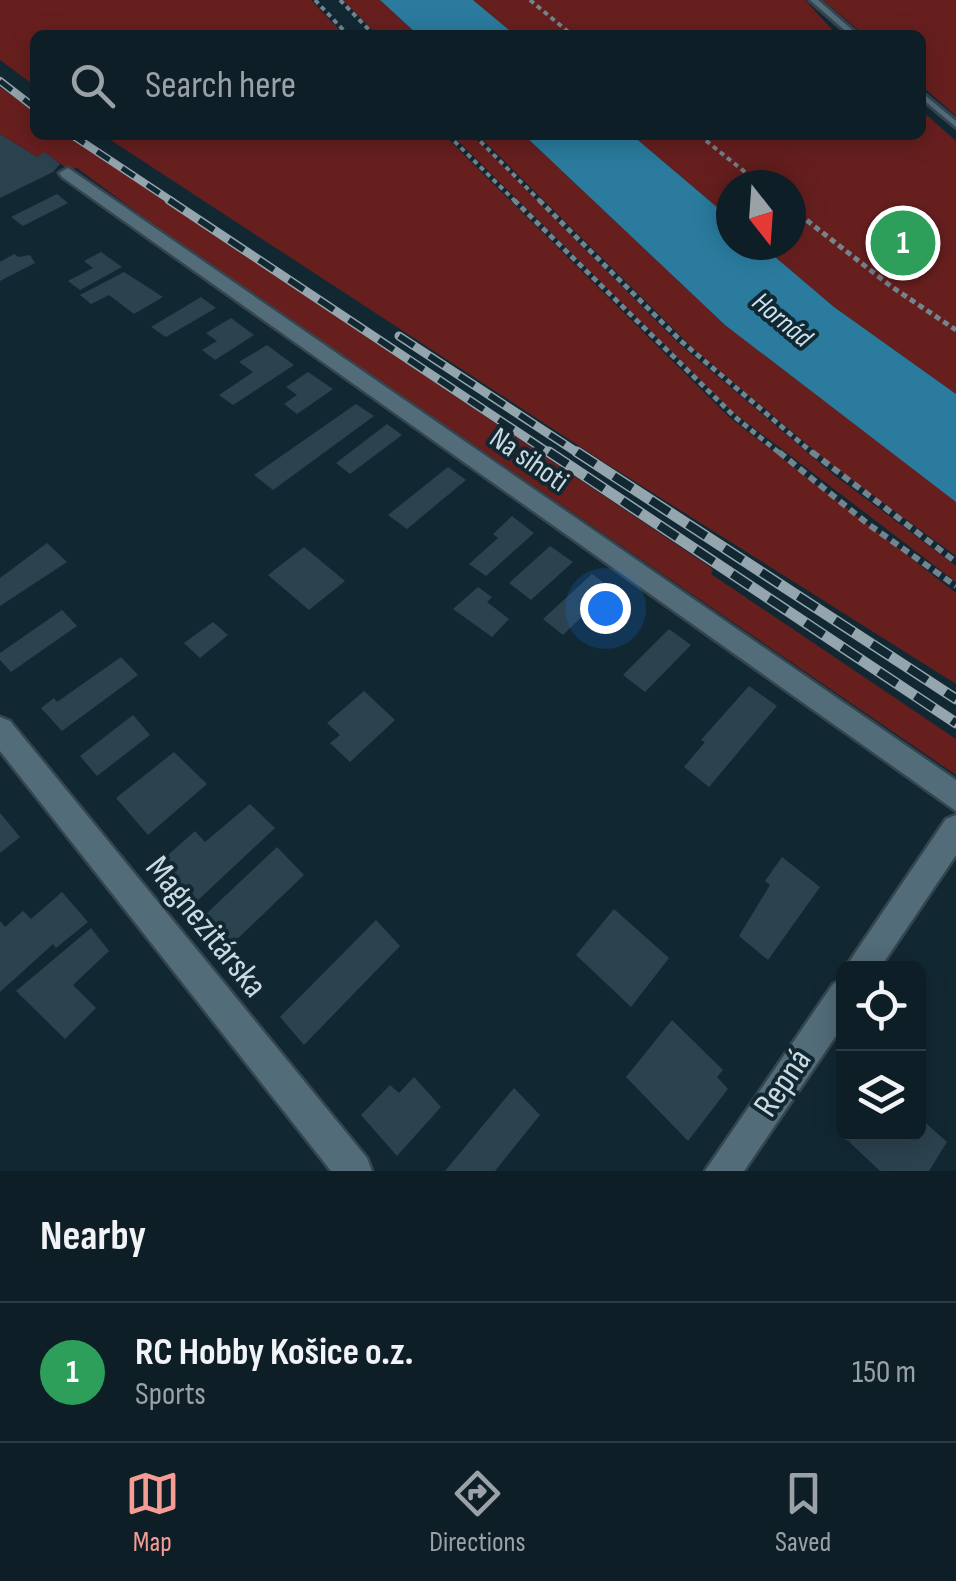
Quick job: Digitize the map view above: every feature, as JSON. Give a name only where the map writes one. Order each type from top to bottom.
[{"type":"street","name":"Na sihoti","points":[[68,173],[956,797]]},
{"type":"street","name":"Magnezitárska","points":[[0,730],[354,1171]]},
{"type":"street","points":[[867,961],[956,828]]},
{"type":"street","name":"Repná","points":[[723,1171],[836,1007]]},
{"type":"lane","points":[[814,0],[848,30]]},
{"type":"lane","points":[[926,99],[956,126]]},
{"type":"path","points":[[315,0],[343,30]]},
{"type":"path","points":[[340,0],[369,30]]},
{"type":"path","points":[[530,0],[566,30]]},
{"type":"path","points":[[453,140],[735,418],[868,524],[956,586]]},
{"type":"path","points":[[479,140],[681,341],[814,454],[956,562]]},
{"type":"path","points":[[704,140],[743,170]]},
{"type":"path","points":[[806,220],[956,330]]},
{"type":"shaded area","points":[[0,0],[311,0],[339,30],[30,30],[30,82],[0,60]]},
{"type":"shaded area","points":[[343,0],[380,0],[413,30],[372,30]]},
{"type":"shaded area","points":[[473,0],[805,0],[832,30],[509,30]]},
{"type":"shaded area","points":[[823,0],[956,0],[956,116],[926,89],[926,30],[858,30]]},
{"type":"shaded area","points":[[0,87],[30,108],[30,140],[73,140],[713,569],[711,574],[956,739],[956,775],[166,234],[77,168],[69,170],[45,153],[37,157],[0,134]]},
{"type":"shaded area","points":[[926,114],[956,141],[956,394],[834,307],[779,260],[806,260],[806,170],[716,170],[716,206],[638,140],[926,140]]},
{"type":"shaded area","points":[[111,140],[449,140],[729,417],[956,593],[956,684],[599,459]]},
{"type":"shaded area","points":[[457,140],[477,140],[678,343],[834,475],[956,566],[956,582],[733,412]]},
{"type":"shaded area","points":[[483,140],[529,140],[725,325],[956,501],[956,556],[833,466],[695,350]]},
{"type":"water","points":[[380,0],[473,0],[509,30],[413,30]]},
{"type":"water","name":"Hornád","points":[[529,140],[638,140],[716,206],[716,260],[779,260],[834,307],[956,394],[956,502],[725,325]]},
{"type":"building","points":[[0,134],[37,157],[45,152],[60,164],[53,172],[0,198]]},
{"type":"building","points":[[57,194],[68,203],[23,226],[11,217]]},
{"type":"building","points":[[101,252],[122,267],[80,290],[68,281],[93,268],[84,261]]},
{"type":"building","points":[[14,254],[30,255],[35,263],[0,281],[0,262]]},
{"type":"building","points":[[124,272],[163,297],[134,314],[109,295],[91,304],[80,295]]},
{"type":"building","points":[[201,297],[216,308],[166,337],[151,327]]},
{"type":"building","points":[[231,318],[254,335],[215,360],[202,350],[217,341],[206,333]]},
{"type":"building","points":[[267,345],[294,365],[233,405],[219,395],[253,372],[239,362]]},
{"type":"building","points":[[308,372],[333,389],[297,414],[284,404],[297,395],[286,387]]},
{"type":"building","points":[[356,404],[374,416],[273,490],[254,475]]},
{"type":"building","points":[[387,424],[402,435],[350,474],[336,463]]},
{"type":"building","points":[[448,467],[466,480],[407,529],[388,515]]},
{"type":"building","points":[[512,516],[534,533],[486,576],[469,564],[498,538],[493,534]]},
{"type":"building","points":[[47,543],[67,562],[0,606],[0,578]]},
{"type":"building","points":[[550,546],[573,562],[531,600],[509,583]]},
{"type":"building","points":[[304,547],[345,581],[309,610],[268,575]]},
{"type":"building","points":[[592,574],[611,588],[563,635],[543,619]]},
{"type":"building","points":[[478,587],[492,597],[487,602],[509,619],[492,637],[453,609]]},
{"type":"building","points":[[62,610],[77,626],[11,672],[0,660],[0,653]]},
{"type":"building","points":[[213,622],[228,635],[200,658],[184,643]]},
{"type":"building","points":[[669,629],[691,645],[645,692],[623,675]]},
{"type":"building","points":[[121,657],[138,675],[62,731],[41,708],[54,698],[57,702]]},
{"type":"building","points":[[749,686],[777,706],[709,787],[684,767],[705,742],[701,740]]},
{"type":"building","points":[[364,691],[395,720],[350,762],[330,743],[340,735],[327,723]]},
{"type":"building","points":[[133,715],[150,735],[97,776],[80,756]]},
{"type":"building","points":[[174,752],[207,784],[148,835],[116,798]]},
{"type":"building","points":[[250,804],[275,828],[196,902],[159,863],[195,831],[205,842]]},
{"type":"building","points":[[0,813],[20,837],[0,853]]},
{"type":"building","points":[[277,847],[304,875],[233,943],[206,914]]},
{"type":"building","points":[[782,857],[820,887],[768,960],[739,936],[770,885],[765,881]]},
{"type":"building","points":[[62,892],[88,922],[56,948],[53,944],[0,992],[0,921],[5,927],[23,911],[31,919]]},
{"type":"building","points":[[614,909],[669,958],[631,1007],[576,955]]},
{"type":"building","points":[[376,920],[400,946],[304,1045],[280,1017]]},
{"type":"building","points":[[91,928],[109,951],[73,985],[96,1008],[65,1039],[16,991]]},
{"type":"building","points":[[672,1020],[723,1070],[717,1077],[728,1089],[688,1141],[626,1077]]},
{"type":"building","points":[[414,1077],[441,1107],[397,1156],[361,1115],[390,1085],[399,1093]]},
{"type":"building","points":[[514,1088],[540,1115],[495,1171],[445,1171]]},
{"type":"building","points":[[926,1123],[947,1142],[929,1171],[880,1171],[848,1141],[926,1141]]},
{"type":"railway","points":[[0,81],[30,104]]},
{"type":"railway","points":[[80,140],[173,202]]},
{"type":"railway","points":[[169,200],[552,455]]},
{"type":"railway","points":[[399,336],[581,455]]},
{"type":"railway","points":[[549,452],[956,723]]},
{"type":"railway","points":[[577,452],[956,699]]},
{"type":"place","name":"RC Hobby Košice o.z.","points":[[903,243]]}]
